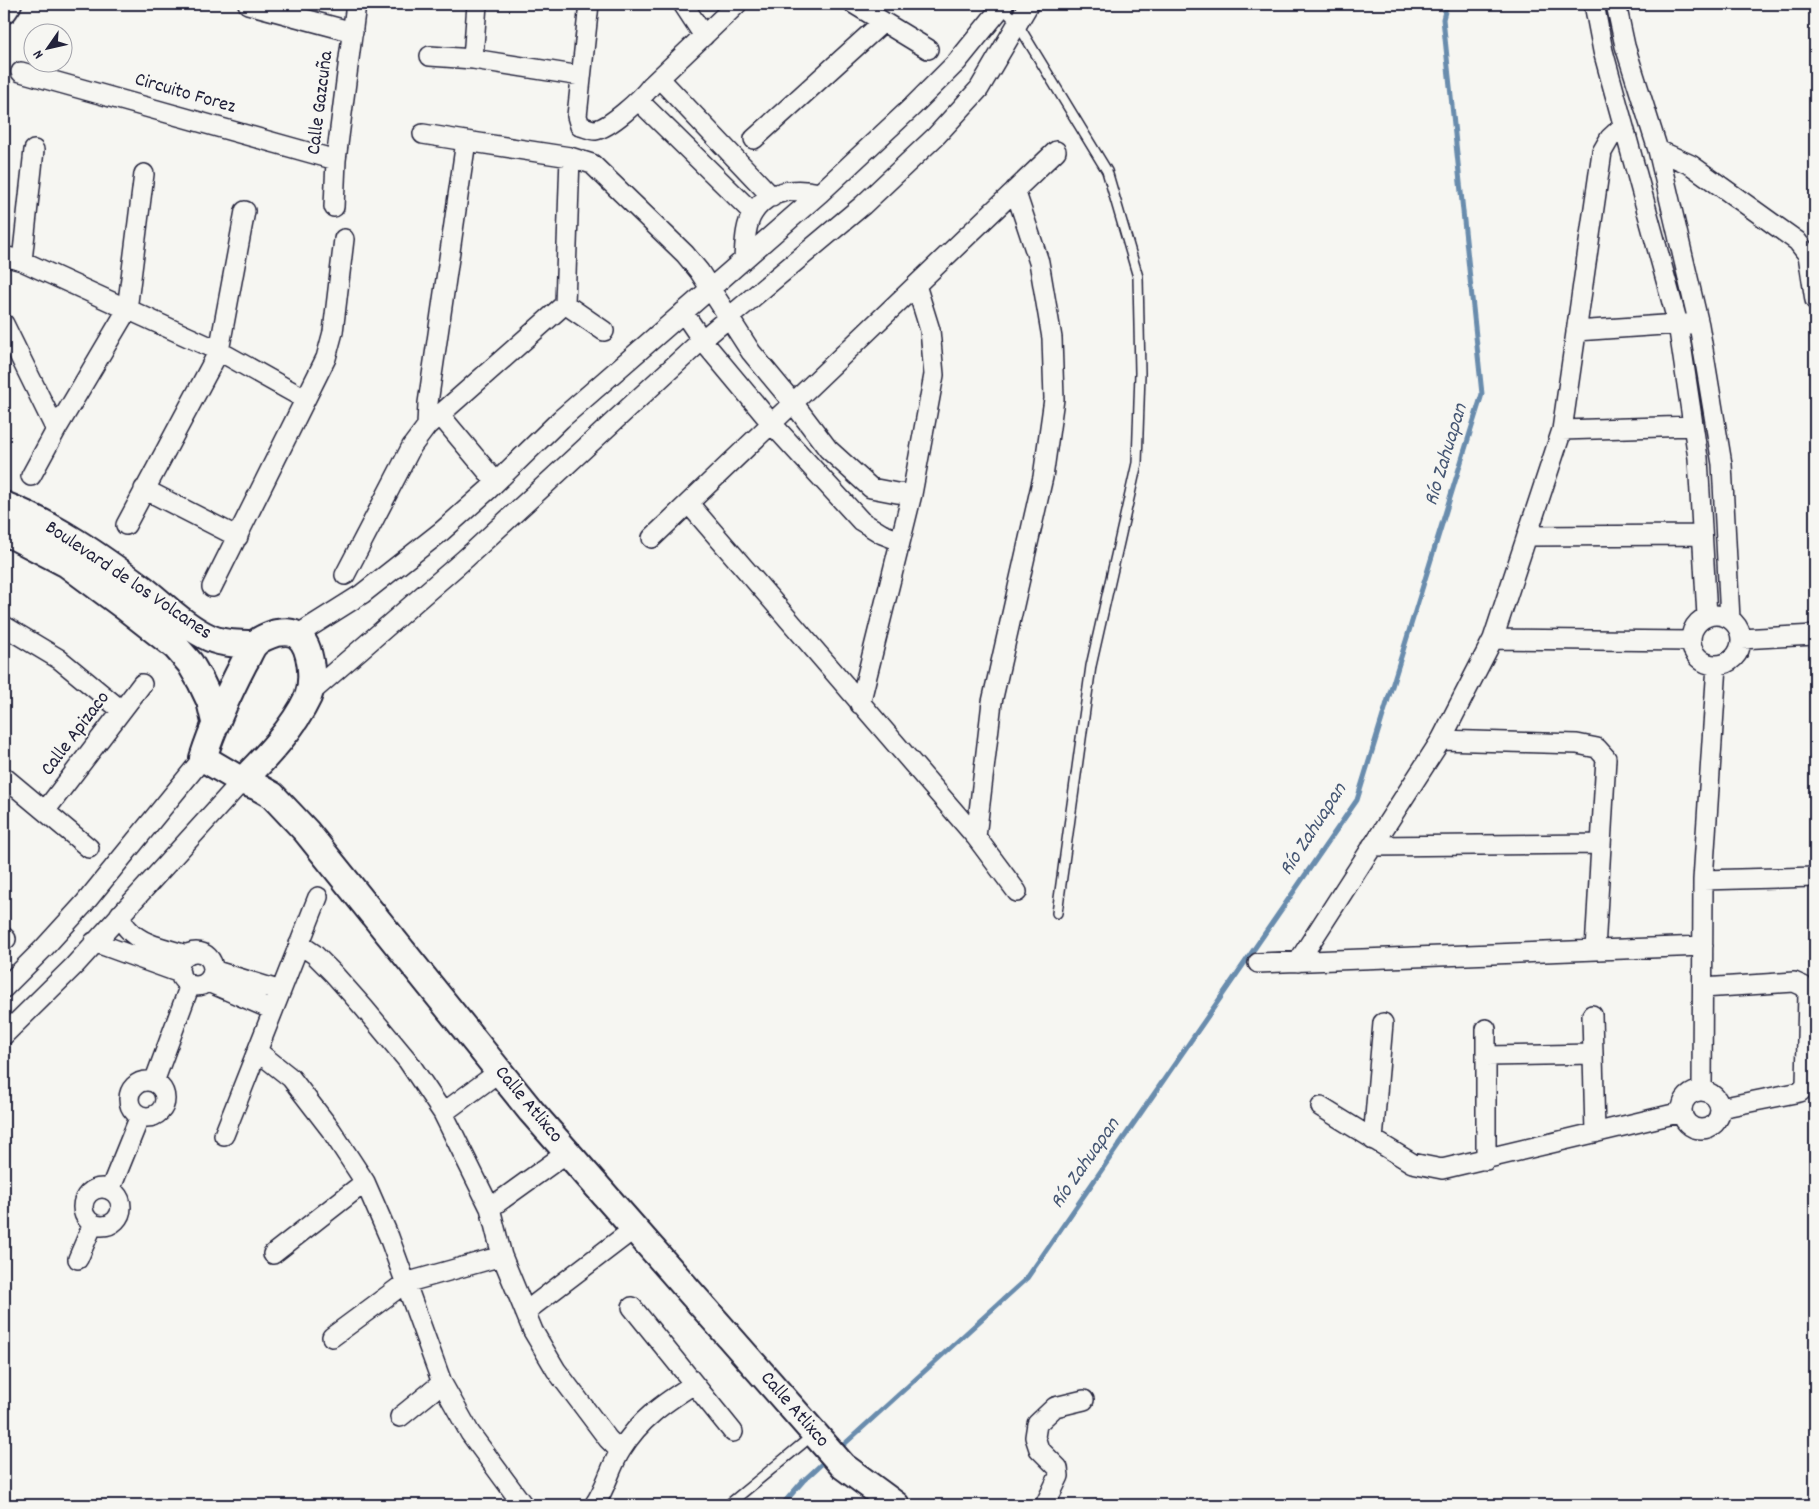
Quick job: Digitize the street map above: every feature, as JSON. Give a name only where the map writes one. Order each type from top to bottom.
[{"type":"street","points":[[4,10],[8,4]]},
{"type":"street","points":[[248,4],[353,32]]},
{"type":"street","name":"Calle Gazcuña","points":[[334,207],[336,160],[356,4]]},
{"type":"street","points":[[473,59],[477,4]]},
{"type":"street","points":[[589,4],[577,116],[580,126],[594,130],[603,127],[639,101],[651,86],[737,4]]},
{"type":"street","points":[[683,4],[704,36]]},
{"type":"street","points":[[854,4],[928,49]]},
{"type":"street","points":[[308,695],[466,558],[728,316],[863,205],[936,136],[979,89],[1029,4]]},
{"type":"street","points":[[1594,4],[1602,51],[1678,324],[1698,458],[1708,616]]},
{"type":"street","points":[[1616,4],[1625,46],[1658,150],[1669,192],[1699,325],[1722,464],[1730,619],[1739,631],[1741,639],[1737,654],[1732,659],[1717,664],[1709,664],[1697,655],[1691,641],[1696,626],[1700,620],[1708,616],[1715,615],[1730,619]]},
{"type":"street","points":[[297,635],[362,594],[442,531],[561,419],[820,192],[920,100],[957,62],[1003,5]]},
{"type":"street","points":[[754,139],[883,22]]},
{"type":"street","points":[[1602,51],[1625,46]]},
{"type":"street","points":[[430,56],[473,59],[581,76]]},
{"type":"street","name":"Circuito Forez","points":[[21,72],[336,160]]},
{"type":"street","points":[[660,79],[772,197]]},
{"type":"street","points":[[639,101],[753,212]]},
{"type":"street","points":[[1298,962],[1441,740],[1493,639],[1562,430],[1602,152],[1610,138],[1623,126]]},
{"type":"street","points":[[423,134],[570,157],[592,164],[685,254],[699,271],[751,352],[828,449],[871,488],[897,494],[912,494]]},
{"type":"street","points":[[466,141],[428,402],[434,420],[496,482]]},
{"type":"street","points":[[34,150],[10,256],[219,351],[305,399]]},
{"type":"street","points":[[1658,150],[1691,165],[1797,241],[1808,255],[1814,275],[1815,300]]},
{"type":"street","points":[[652,538],[1056,151]]},
{"type":"street","points":[[345,575],[412,446],[434,420],[565,304],[570,157]]},
{"type":"street","points":[[32,476],[56,430],[127,310],[144,174]]},
{"type":"street","points":[[744,259],[745,241],[753,212],[762,204],[772,197],[790,190],[820,192]]},
{"type":"street","points":[[976,838],[992,702],[1043,477],[1054,399],[1052,338],[1039,262],[1015,190]]},
{"type":"street","points":[[1643,198],[1669,192]]},
{"type":"street","points":[[126,525],[219,351],[245,212]]},
{"type":"street","points":[[212,587],[326,358],[333,332],[344,239]]},
{"type":"street","points":[[860,704],[912,494],[934,375],[930,330],[916,285]]},
{"type":"street","points":[[565,304],[604,331]]},
{"type":"street","points":[[683,312],[702,340],[772,424],[861,521],[872,529],[900,542]]},
{"type":"street","points":[[4,324],[56,430]]},
{"type":"street","points":[[1576,331],[1678,324],[1699,325]]},
{"type":"street","points":[[728,372],[751,352]]},
{"type":"street","points":[[1562,430],[1693,426]]},
{"type":"street","points":[[815,471],[828,449]]},
{"type":"street","points":[[1698,458],[1722,464]]},
{"type":"street","points":[[861,521],[871,488]]},
{"type":"street","points":[[144,489],[238,536]]},
{"type":"street","points":[[689,504],[976,838],[1017,892]]},
{"type":"street","name":"Boulevard de los Volcanes","points":[[7,519],[75,541],[132,596],[184,638],[211,639],[233,644],[255,644]]},
{"type":"street","points":[[1527,536],[1702,535]]},
{"type":"street","points":[[4,626],[59,659],[122,710]]},
{"type":"street","points":[[4,988],[84,904],[203,758],[215,722],[255,644],[270,635],[285,631],[297,635],[306,646],[311,662],[311,676],[308,695],[295,719],[267,756],[94,942],[74,966],[4,1035]]},
{"type":"street","points":[[1741,639],[1815,635]]},
{"type":"street","name":"Boulevard de los Volcanes","points":[[184,638],[190,663],[210,701],[215,722]]},
{"type":"street","points":[[1493,639],[1691,641]]},
{"type":"street","points":[[1702,1091],[1704,880],[1717,664]]},
{"type":"street","name":"Calle Apizaco","points":[[45,811],[142,684]]},
{"type":"street","points":[[1441,740],[1577,744],[1597,748],[1606,758],[1595,950]]},
{"type":"street","name":"Calle Atlixco","points":[[203,758],[242,781],[272,795],[306,831],[531,1111],[829,1449],[896,1505]]},
{"type":"street","points":[[4,777],[89,848]]},
{"type":"street","points":[[1372,846],[1601,844]]},
{"type":"street","points":[[1704,880],[1815,877]]},
{"type":"street","points":[[224,1135],[318,897]]},
{"type":"street","points":[[120,914],[126,927],[132,933],[148,942],[187,955],[202,954],[210,960],[197,977],[154,1082]]},
{"type":"street","points":[[94,942],[197,977],[273,1010]]},
{"type":"street","points":[[299,944],[314,954],[364,1008],[408,1061],[443,1113],[490,1208],[502,1256],[533,1331],[556,1370],[608,1439],[620,1451]]},
{"type":"street","points":[[1258,963],[1703,946]]},
{"type":"street","points":[[187,955],[181,963],[197,977],[281,991]]},
{"type":"street","points":[[1703,988],[1794,982],[1803,986],[1808,992],[1806,1086],[1800,1092],[1720,1108]]},
{"type":"street","points":[[1592,1015],[1595,1133]]},
{"type":"street","points":[[1374,1140],[1382,1023]]},
{"type":"street","points":[[1486,1029],[1486,1160]]},
{"type":"street","points":[[257,1051],[291,1078],[331,1130],[365,1182],[389,1237],[442,1383],[470,1433],[523,1505]]},
{"type":"street","points":[[1486,1056],[1593,1054]]},
{"type":"street","points":[[443,1113],[492,1077]]},
{"type":"street","points":[[143,1081],[154,1082],[159,1085],[165,1095],[164,1106],[157,1115],[140,1116],[135,1113],[129,1103],[130,1092],[133,1087],[143,1081]]},
{"type":"street","points":[[1702,1091],[1714,1096],[1720,1108],[1717,1121],[1706,1128],[1700,1129],[1688,1124],[1682,1112],[1682,1105],[1690,1095],[1702,1091]]},
{"type":"street","points":[[1321,1107],[1412,1163],[1442,1170],[1682,1112]]},
{"type":"street","points":[[78,1259],[93,1224],[88,1220],[83,1208],[86,1196],[91,1191],[97,1189],[104,1188],[110,1190],[140,1116]]},
{"type":"street","points":[[490,1208],[560,1157]]},
{"type":"street","points":[[273,1254],[365,1182]]},
{"type":"street","points":[[525,1312],[626,1235]]},
{"type":"street","points":[[332,1337],[405,1283],[502,1256]]},
{"type":"street","points":[[632,1307],[733,1432]]},
{"type":"street","points":[[400,1417],[442,1383]]},
{"type":"street","points":[[594,1505],[620,1451],[636,1428],[657,1408],[694,1384]]},
{"type":"street","points":[[1045,1505],[1058,1476],[1058,1468],[1039,1449],[1035,1437],[1037,1424],[1055,1408],[1084,1400]]},
{"type":"lane","points":[[1003,5],[1017,23],[1107,171],[1138,277],[1140,373],[1137,463],[1091,666],[1057,912]]},
{"type":"lane","points":[[728,1505],[829,1449]]},
{"type":"waterway","name":"Río Zahuapan","points":[[839,1449],[1027,1278],[1357,800],[1482,394],[1443,19],[1447,4]]},
{"type":"waterway","name":"Río Zahuapan","points":[[782,1505],[803,1481],[827,1459]]}]
